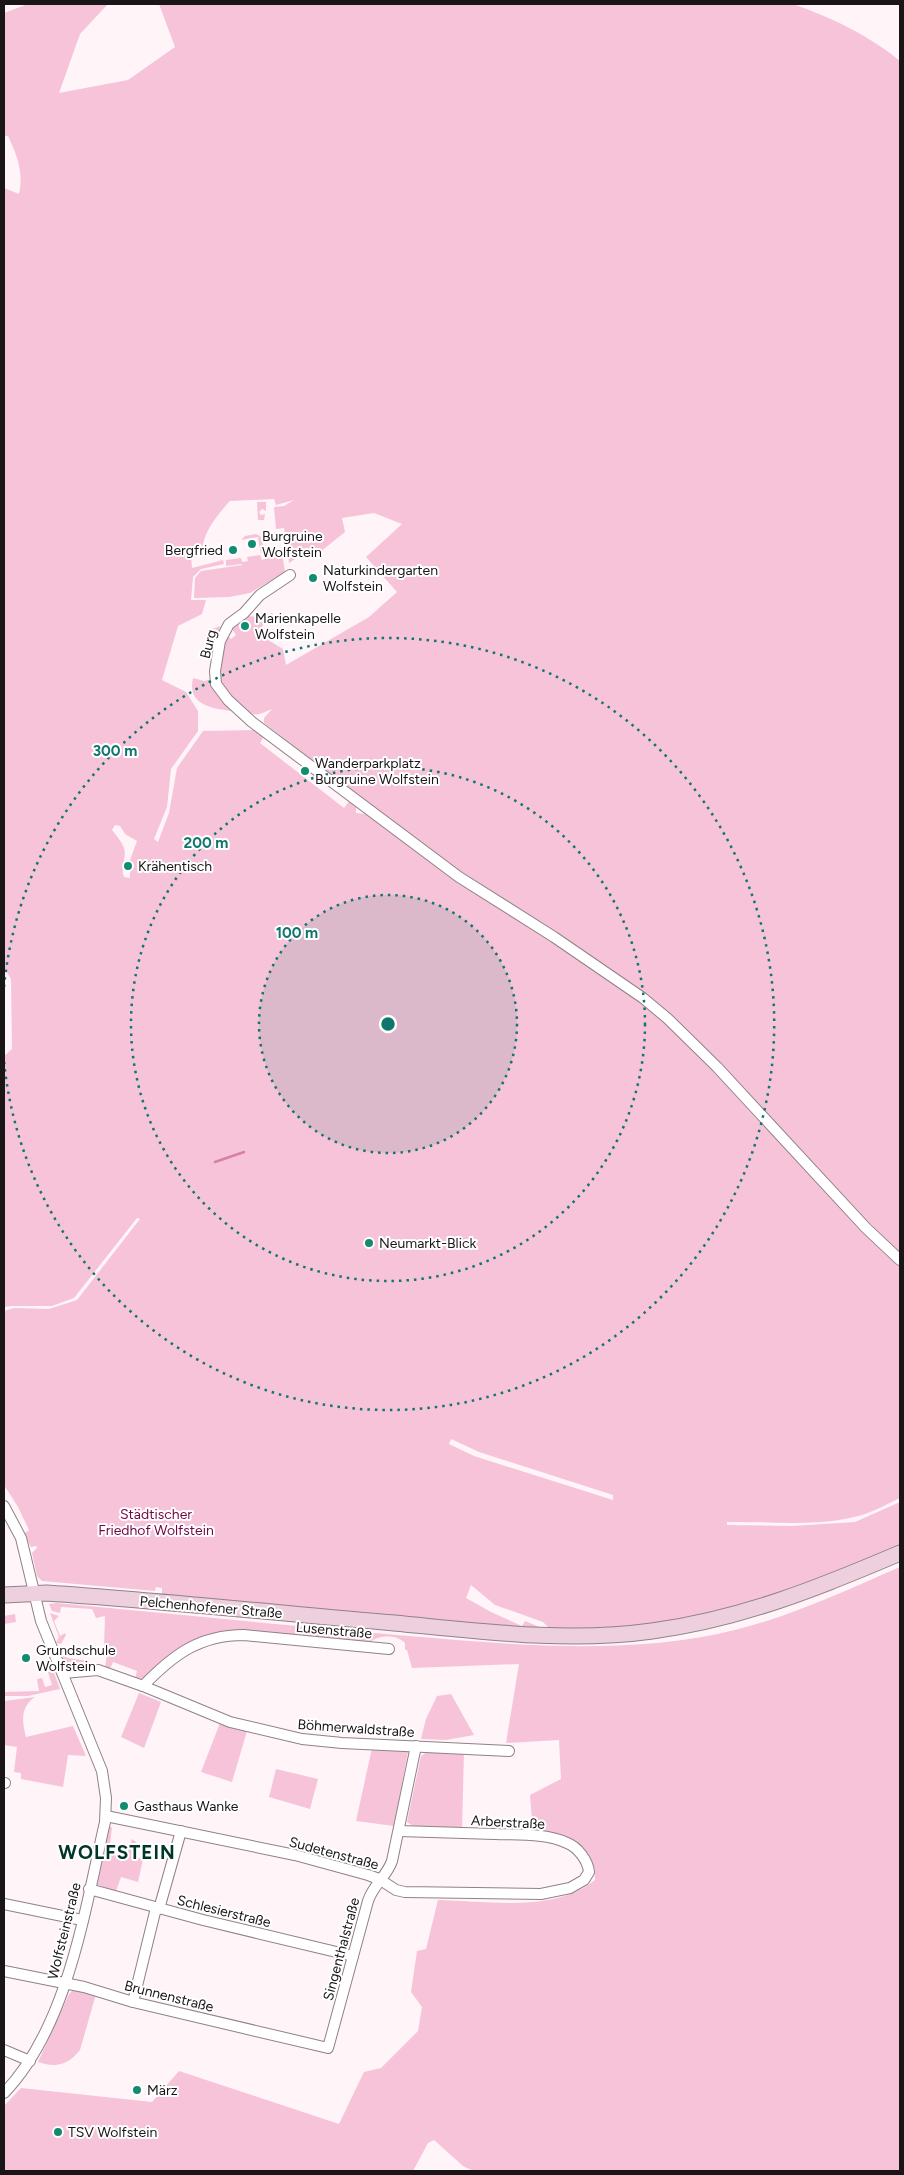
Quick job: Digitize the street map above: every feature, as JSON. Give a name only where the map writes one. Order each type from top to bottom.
[{"type":"main road","name":"Pelchenhofener Straße","points":[[4,1595],[33,1592],[418,1626],[509,1633],[584,1636],[650,1632],[742,1614],[814,1590],[900,1553]]},
{"type":"street","name":"Burg","points":[[290,575],[260,594],[244,613],[229,624],[222,634],[217,656],[216,684],[221,693],[240,712],[367,810],[459,877],[643,998],[717,1067],[866,1228],[900,1260]]},
{"type":"street","name":"Wolfsteinstraße","points":[[4,1506],[21,1538],[39,1616],[102,1771],[106,1816],[67,1983],[30,2061],[4,2094]]},
{"type":"street","name":"Lusenstraße","points":[[144,1686],[162,1666],[178,1654],[207,1640],[220,1637],[244,1635],[389,1649]]},
{"type":"street","name":"Böhmerwaldstraße","points":[[63,1673],[98,1670],[144,1686],[230,1722],[283,1736],[319,1742],[509,1751]]},
{"type":"street","name":"Singenthalstraße","points":[[328,2048],[368,1900],[379,1879],[390,1867],[416,1746]]},
{"type":"street","name":"Sudetenstraße","points":[[106,1816],[295,1856],[379,1879],[396,1890],[410,1892],[524,1895],[558,1892],[584,1880]]},
{"type":"street","points":[[133,2002],[157,1908],[181,1831]]},
{"type":"street","name":"Arberstraße","points":[[399,1831],[511,1835],[560,1840],[570,1844],[585,1860],[589,1872],[584,1880]]},
{"type":"street","name":"Schlesierstraße","points":[[89,1889],[157,1908],[353,1956]]},
{"type":"street","points":[[4,1904],[82,1920]]},
{"type":"street","name":"Brunnenstraße","points":[[4,1971],[67,1983],[133,2002],[328,2048]]},
{"type":"street","points":[[4,2050],[30,2061]]},
{"type":"green space","name":"Städtischer Friedhof Wolfstein","points":[[28,4],[108,4],[80,34],[59,93],[128,80],[175,47],[159,4],[793,4],[849,28],[888,51],[900,61],[900,1498],[865,1514],[831,1521],[797,1523],[727,1522],[727,1525],[792,1526],[855,1522],[900,1502],[900,1548],[783,1595],[652,1627],[551,1630],[543,1622],[495,1605],[471,1585],[466,1598],[522,1626],[525,1621],[542,1628],[541,1630],[162,1595],[162,1588],[156,1587],[155,1591],[42,1581],[37,1576],[32,1553],[37,1548],[36,1546],[31,1547],[24,1534],[29,1530],[18,1507],[4,1485],[4,1311],[14,1308],[49,1309],[77,1300],[140,1219],[137,1218],[74,1298],[52,1306],[4,1307],[4,1056],[12,1049],[11,979],[4,967],[4,188],[19,194],[21,179],[19,164],[14,150],[8,136],[4,136],[4,13]],"holes":[[[274,499],[276,505],[294,500],[284,506],[274,507],[276,529],[284,528],[289,563],[309,550],[315,556],[345,532],[342,518],[374,513],[402,524],[366,557],[397,592],[369,617],[286,665],[283,649],[255,632],[274,616],[272,613],[261,617],[247,616],[230,626],[236,635],[231,639],[226,634],[219,667],[219,677],[223,687],[238,704],[253,714],[260,714],[272,709],[264,718],[264,723],[372,807],[367,814],[356,813],[356,806],[350,800],[344,808],[260,743],[265,735],[257,730],[203,731],[177,768],[169,813],[158,842],[154,839],[167,807],[171,769],[198,731],[198,711],[186,692],[162,680],[178,626],[202,614],[206,600],[191,600],[193,577],[201,569],[224,564],[223,560],[192,568],[191,555],[196,556],[202,550],[208,529],[230,501]],[[115,825],[120,826],[125,834],[137,841],[130,860],[130,878],[124,877],[124,848],[112,830]],[[451,1439],[479,1452],[613,1495],[613,1500],[474,1456],[449,1444]]]},
{"type":"green space","points":[[257,502],[266,502],[266,511],[262,509],[259,512],[261,515],[265,514],[264,520],[258,520]]},
{"type":"green space","points":[[256,534],[260,536],[264,547],[261,554],[258,537],[241,540],[245,536]]},
{"type":"green space","points":[[282,552],[285,572],[250,593],[229,597],[194,598],[195,578],[201,571],[242,565],[226,566],[226,560],[241,558],[242,562],[248,561],[247,557],[260,555],[262,560]]},
{"type":"green space","points":[[220,626],[217,640],[211,641],[207,631]]},
{"type":"green space","points":[[193,678],[204,681],[212,679],[232,708],[231,711],[202,704],[197,700],[192,687]]},
{"type":"green space","points":[[900,1567],[900,2171],[473,2171],[463,2166],[434,2140],[428,2143],[413,2171],[4,2171],[4,2106],[21,2088],[152,2102],[179,2071],[339,2124],[364,2072],[381,2068],[418,2031],[422,2007],[411,1992],[417,1951],[426,1949],[438,1900],[499,1903],[541,1901],[579,1890],[595,1880],[594,1867],[590,1857],[576,1842],[556,1835],[533,1832],[530,1795],[561,1779],[559,1740],[506,1743],[519,1664],[412,1668],[407,1650],[405,1650],[405,1643],[397,1638],[382,1637],[369,1643],[233,1631],[209,1634],[188,1643],[169,1655],[146,1678],[135,1679],[137,1671],[113,1662],[110,1669],[105,1668],[107,1655],[104,1656],[101,1653],[104,1647],[105,1616],[96,1618],[92,1609],[61,1607],[60,1613],[52,1611],[49,1604],[57,1603],[490,1643],[613,1646],[695,1638],[735,1630],[819,1602]]},
{"type":"green space","points":[[835,1587],[834,1590],[796,1604],[746,1618]]},
{"type":"green space","points":[[50,1613],[59,1616],[54,1621],[60,1636],[65,1633],[66,1635],[61,1644],[56,1643],[59,1637]]},
{"type":"green space","points":[[15,1614],[16,1622],[4,1624],[4,1616]]},
{"type":"green space","points":[[61,1657],[93,1663],[91,1665],[70,1664],[63,1661]]},
{"type":"green space","points":[[53,1670],[60,1689],[28,1696],[4,1696],[4,1692],[39,1691],[37,1679],[42,1678],[45,1687],[52,1685],[48,1672]]},
{"type":"green space","points":[[139,1693],[161,1702],[144,1748],[121,1737]]},
{"type":"green space","points":[[451,1694],[474,1735],[446,1740],[421,1739],[426,1719],[437,1696]]},
{"type":"green space","points":[[35,1697],[27,1705],[23,1715],[26,1737],[73,1726],[86,1756],[68,1755],[63,1787],[21,1779],[21,1773],[14,1772],[17,1747],[4,1745],[4,1701]]},
{"type":"green space","points":[[220,1723],[247,1731],[232,1782],[201,1772]]},
{"type":"green space","points":[[372,1748],[401,1749],[408,1752],[394,1826],[356,1821]]},
{"type":"green space","points":[[429,1751],[464,1752],[462,1829],[416,1828],[407,1822],[421,1756]]},
{"type":"green space","points":[[276,1769],[318,1779],[310,1809],[269,1797]]},
{"type":"green space","points":[[107,1827],[112,1827],[109,1854],[126,1857],[132,1839],[136,1842],[133,1857],[143,1859],[138,1882],[121,1877],[116,1891],[96,1884]]},
{"type":"green space","points":[[74,1989],[96,1994],[80,2050],[71,2059],[61,2064],[50,2065],[38,2062],[69,1994]]},
{"type":"waterway","points":[[215,1162],[244,1152]]},
{"type":"place","name":"Burgruine Wolfstein","points":[[252,544]]},
{"type":"place","name":"Bergfried","points":[[233,550]]},
{"type":"place","name":"Naturkindergarten Wolfstein","points":[[313,578]]},
{"type":"place","name":"Marienkapelle Wolfstein","points":[[245,626]]},
{"type":"place","name":"Wanderparkplatz Burgruine Wolfstein","points":[[305,771]]},
{"type":"place","name":"Krähentisch","points":[[128,866]]},
{"type":"place","name":"Neumarkt-Blick","points":[[369,1243]]},
{"type":"place","name":"Grundschule Wolfstein","points":[[26,1658]]},
{"type":"place","name":"Gasthaus Wanke","points":[[124,1806]]},
{"type":"place","name":"März","points":[[137,2090]]},
{"type":"place","name":"TSV Wolfstein","points":[[58,2132]]},
{"type":"district","name":"WOLFSTEIN","points":[[117,1852]]}]
